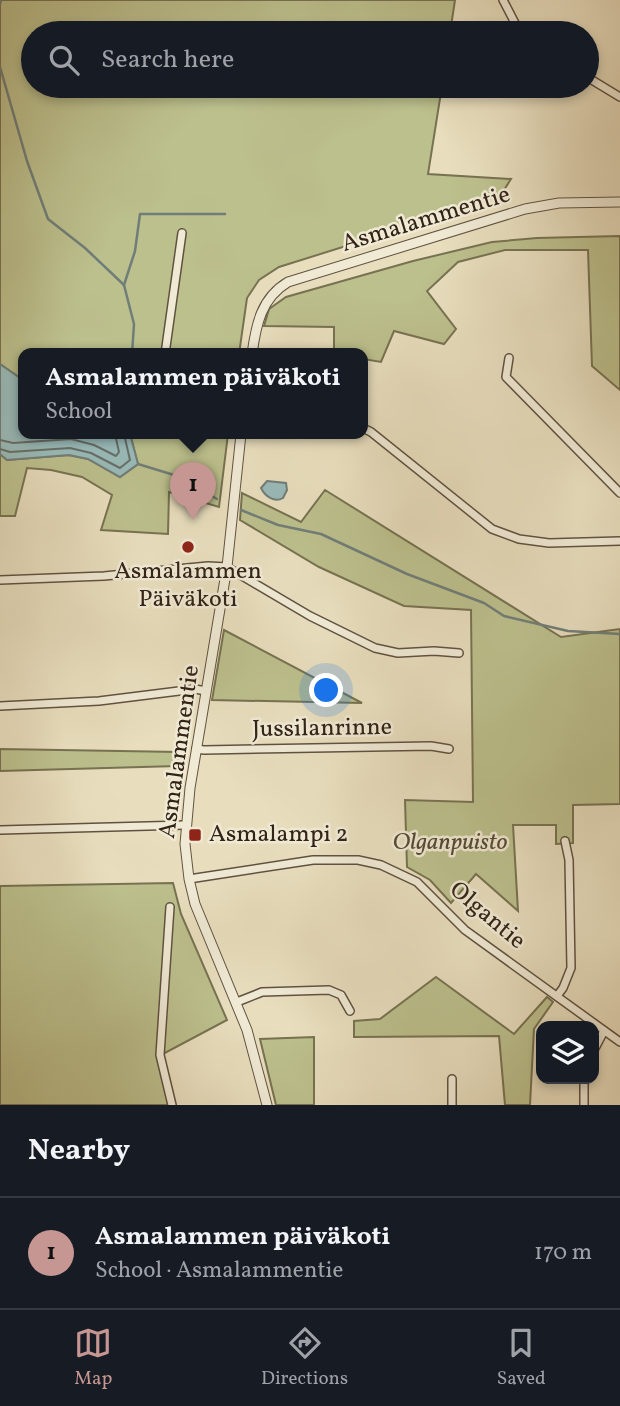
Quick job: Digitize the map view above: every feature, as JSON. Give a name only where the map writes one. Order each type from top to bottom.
[{"type":"street","points":[[503,0],[514,21]]},
{"type":"street","points":[[599,84],[620,97]]},
{"type":"street","name":"Asmalammentie","points":[[254,348],[265,303],[270,295],[288,282],[533,207],[620,202]]},
{"type":"street","points":[[166,348],[182,233]]},
{"type":"street","points":[[509,358],[506,377],[620,494]]},
{"type":"street","points":[[368,430],[492,529],[519,540],[550,543],[620,541]]},
{"type":"street","name":"Asmalammentie","points":[[240,439],[227,567],[186,825],[189,880],[205,931],[247,1030],[267,1105]]},
{"type":"street","points":[[0,580],[227,567],[310,616],[374,648],[398,653],[459,653]]},
{"type":"street","points":[[0,706],[99,701],[195,689],[206,691]]},
{"type":"street","name":"Jussilanrinne","points":[[197,749],[449,748]]},
{"type":"street","points":[[0,830],[186,825]]},
{"type":"street","points":[[557,996],[571,968],[569,860],[565,841]]},
{"type":"street","name":"Olgantie","points":[[189,880],[313,860],[343,859],[374,863],[417,882],[466,930],[620,1042]]},
{"type":"street","points":[[170,907],[160,1055],[172,1105]]},
{"type":"street","points":[[237,1002],[262,992],[329,990],[341,995],[350,1011]]},
{"type":"street","points":[[599,1040],[604,1031]]},
{"type":"street","points":[[452,1079],[452,1105]]},
{"type":"street","points":[[584,1084],[584,1105]]},
{"type":"green space","points":[[0,0],[455,0],[452,21],[21,21],[21,98],[440,98],[428,174],[511,179],[504,190],[465,213],[279,267],[259,280],[247,298],[240,348],[18,348],[18,377],[0,364]]},
{"type":"green space","points":[[620,236],[620,390],[592,366],[588,250],[505,250],[458,262],[427,291],[456,329],[444,344],[394,331],[381,362],[368,360],[368,348],[334,348],[334,327],[264,326],[269,309],[286,297],[492,242]]},
{"type":"green space","points":[[131,439],[227,439],[219,507],[169,492],[168,534],[101,530],[112,495],[82,477],[51,470],[27,468],[15,516],[0,516],[0,454],[7,460],[69,455],[88,459],[120,477],[138,464]]},
{"type":"green space","name":"Olganpuisto","points":[[325,490],[561,637],[620,629],[620,804],[573,805],[573,843],[556,844],[556,825],[513,825],[518,911],[476,874],[451,903],[430,880],[407,867],[405,800],[473,802],[471,610],[404,606],[319,567],[240,520],[242,493],[301,522]]},
{"type":"green space","points":[[224,630],[362,703],[212,700]]},
{"type":"green space","points":[[0,749],[179,752],[177,766],[0,771]]},
{"type":"green space","points":[[173,883],[181,914],[227,1020],[159,1056],[171,1105],[0,1105],[0,886]]},
{"type":"green space","points":[[436,977],[514,1034],[547,997],[553,1002],[540,1021],[536,1021],[534,1029],[530,1105],[505,1105],[499,1036],[354,1037],[354,1021],[380,1019]]},
{"type":"green space","points":[[314,1037],[314,1105],[276,1105],[260,1039]]},
{"type":"water","points":[[0,364],[18,377],[18,439],[131,439],[138,464],[120,477],[88,459],[69,455],[7,460],[0,454]]},
{"type":"water","points":[[267,481],[286,483],[287,490],[283,498],[273,499],[265,494],[261,488]]},
{"type":"waterway","points":[[0,4],[1,0]]},
{"type":"waterway","points":[[0,67],[27,161],[48,219],[85,248],[124,285],[134,324],[132,348]]},
{"type":"waterway","points":[[124,285],[135,251],[140,214],[225,214]]},
{"type":"waterway","points":[[138,464],[174,475],[217,499]]},
{"type":"waterway","points":[[241,510],[278,525],[321,534],[407,574],[484,603],[504,616],[568,631],[620,634]]},
{"type":"place","name":"Asmalammen päiväkoti","points":[[193,520]]},
{"type":"place","name":"Asmalammen Päiväkoti","points":[[188,547]]},
{"type":"place","name":"Asmalampi 2","points":[[195,835]]}]
